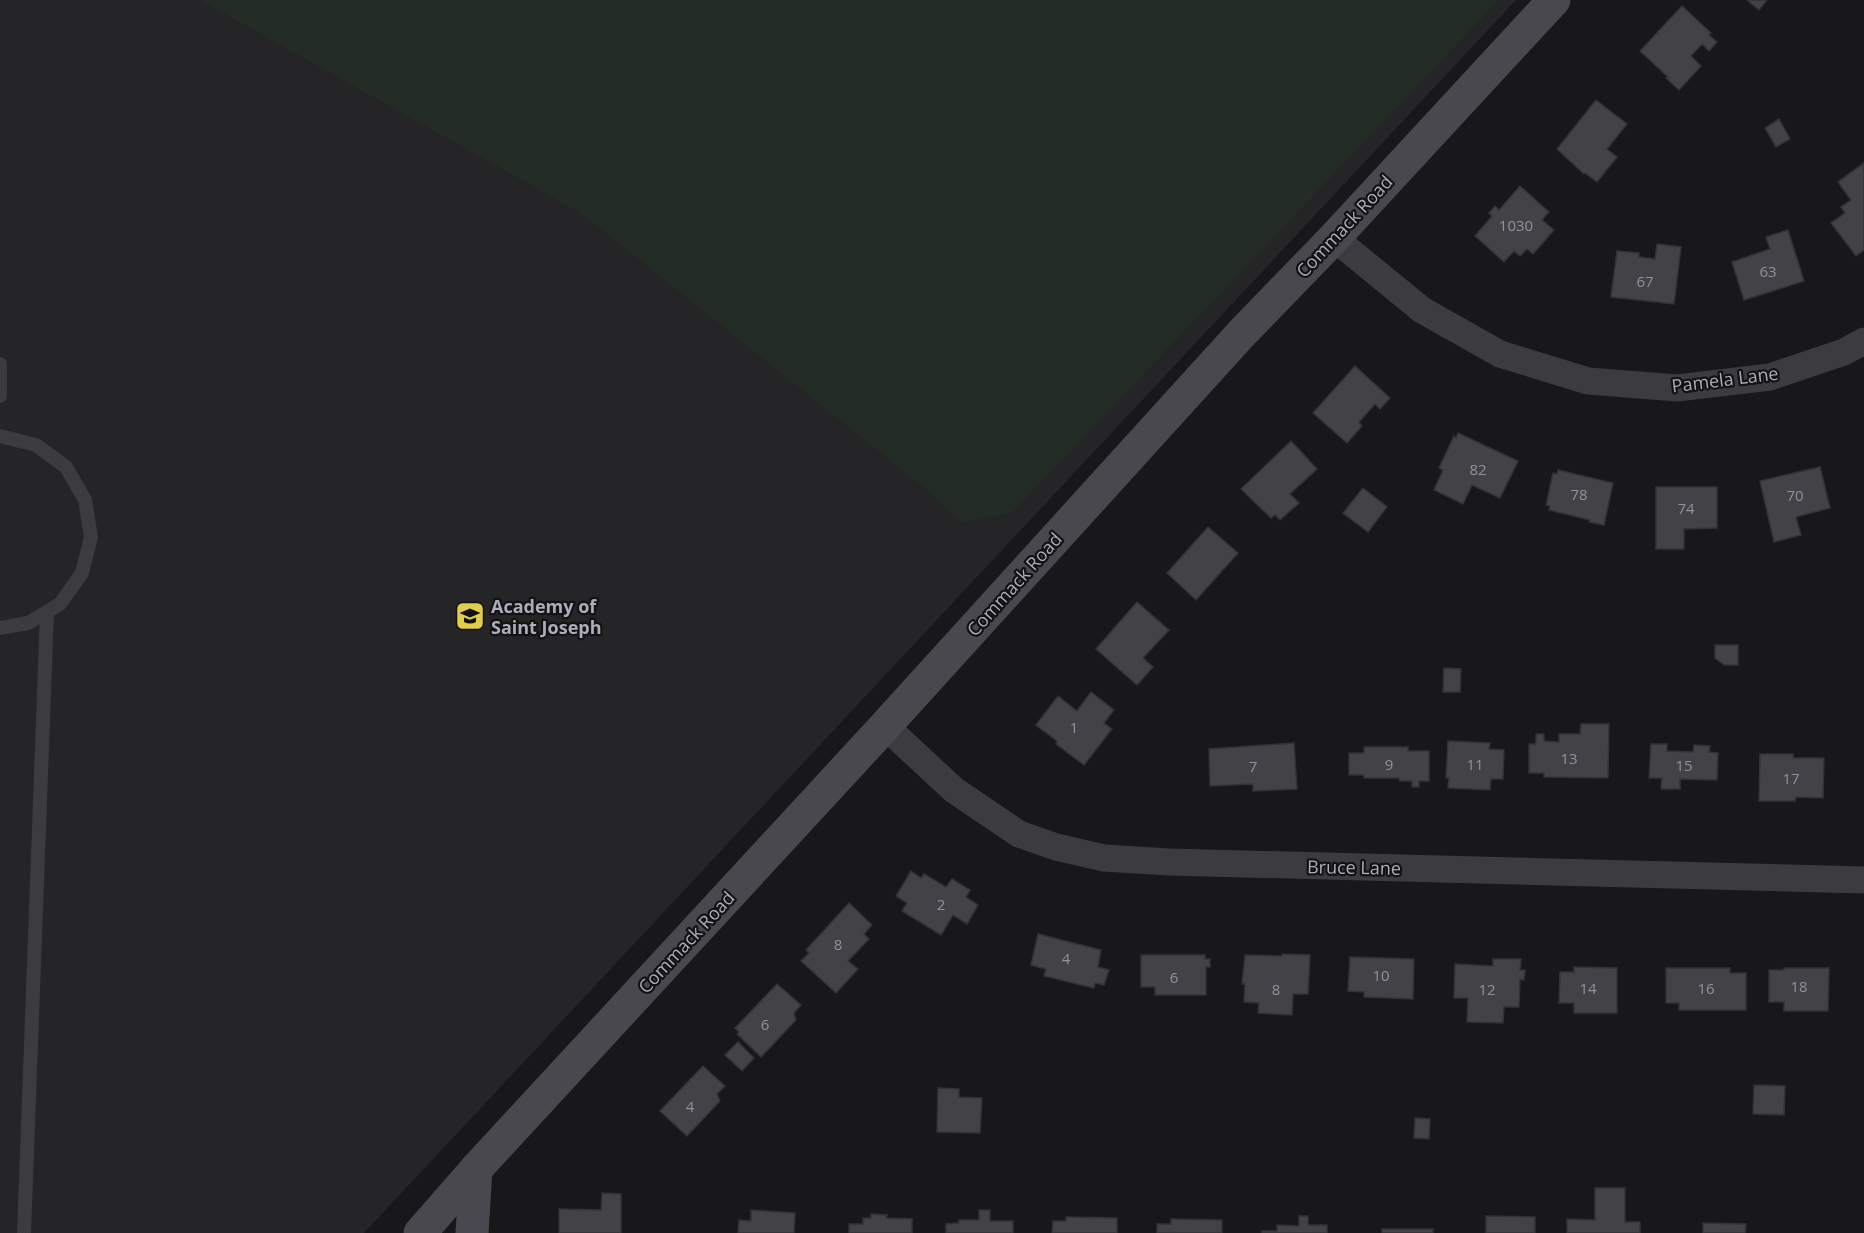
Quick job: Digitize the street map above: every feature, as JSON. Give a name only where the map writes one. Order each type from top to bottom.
[{"type":"street","name":"Commack Road","points":[[420,1233],[476,1169],[885,726],[1241,334],[1334,238],[1554,0]]},
{"type":"street","name":"Pamela Lane","points":[[1334,238],[1422,310],[1500,354],[1587,381],[1677,388],[1770,377],[1844,352],[1864,341]]},
{"type":"street","name":"Bruce Lane","points":[[885,726],[954,790],[1019,834],[1056,847],[1104,858],[1169,862],[1864,880]]},
{"type":"street","points":[[472,1233],[476,1169]]},
{"type":"lane","points":[[0,364],[0,396]]},
{"type":"lane","points":[[0,436],[36,445],[66,467],[86,500],[91,537],[82,573],[60,604],[28,623],[0,628]]},
{"type":"lane","points":[[24,1233],[47,612]]},
{"type":"shaded area","name":"Academy of Saint Joseph","points":[[0,0],[1516,0],[364,1233],[0,1233]]},
{"type":"shaded area","points":[[200,0],[1499,0],[1013,512],[961,522],[929,492],[579,212]]},
{"type":"building","points":[[1747,0],[1767,0],[1759,10]]},
{"type":"building","points":[[1682,6],[1711,33],[1709,35],[1717,42],[1709,51],[1702,44],[1691,56],[1701,66],[1679,90],[1640,51]]},
{"type":"building","points":[[1596,100],[1627,124],[1607,149],[1617,157],[1597,182],[1584,174],[1557,149]]},
{"type":"building","points":[[1779,119],[1790,139],[1776,147],[1765,128]]},
{"type":"building","points":[[1864,163],[1864,250],[1856,256],[1831,223],[1845,213],[1841,207],[1851,200],[1838,182]]},
{"type":"building","points":[[1520,186],[1549,212],[1542,220],[1554,230],[1533,254],[1527,249],[1520,256],[1514,251],[1504,262],[1475,236],[1492,216],[1489,213],[1495,206],[1499,210]]},
{"type":"building","points":[[1788,230],[1804,281],[1744,300],[1732,262],[1770,249],[1766,237]]},
{"type":"building","points":[[1657,244],[1681,247],[1674,304],[1611,297],[1617,251],[1639,253],[1639,257],[1655,259]]},
{"type":"building","points":[[1355,366],[1390,398],[1380,409],[1375,404],[1359,422],[1362,426],[1347,443],[1313,413]]},
{"type":"building","points":[[1458,433],[1518,461],[1500,498],[1472,485],[1463,504],[1434,490],[1443,470],[1439,468],[1454,436],[1456,438]]},
{"type":"building","points":[[1291,441],[1317,469],[1290,494],[1299,503],[1280,520],[1275,515],[1271,518],[1241,489]]},
{"type":"building","points":[[1820,467],[1830,508],[1796,517],[1801,535],[1774,542],[1760,481]]},
{"type":"building","points":[[1558,470],[1613,483],[1604,525],[1549,510],[1550,506],[1546,505],[1553,473],[1557,474]]},
{"type":"building","points":[[1656,487],[1717,487],[1717,528],[1684,529],[1684,549],[1656,549]]},
{"type":"building","points":[[1363,488],[1387,507],[1368,532],[1343,513]]},
{"type":"building","points":[[1208,527],[1238,553],[1196,600],[1167,573]]},
{"type":"building","points":[[1137,602],[1169,630],[1143,658],[1153,667],[1137,685],[1096,649]]},
{"type":"building","points":[[1715,645],[1738,645],[1738,665],[1724,665],[1715,658]]},
{"type":"building","points":[[1444,668],[1461,669],[1460,692],[1443,692]]},
{"type":"building","points":[[1091,692],[1114,710],[1104,723],[1112,729],[1084,765],[1036,725],[1058,696],[1077,711]]},
{"type":"building","points":[[1581,724],[1609,724],[1608,778],[1544,777],[1544,773],[1529,773],[1529,744],[1536,744],[1536,734],[1544,734],[1544,741],[1559,742],[1559,734],[1580,734]]},
{"type":"building","points":[[1448,741],[1490,743],[1489,749],[1504,750],[1503,779],[1491,779],[1490,790],[1448,788],[1449,778],[1446,778]]},
{"type":"building","points":[[1294,743],[1297,789],[1253,791],[1253,784],[1210,786],[1209,749]]},
{"type":"building","points":[[1651,744],[1667,744],[1667,751],[1693,752],[1694,745],[1710,746],[1709,752],[1718,753],[1717,780],[1680,779],[1680,789],[1661,789],[1662,778],[1649,778]]},
{"type":"building","points":[[1364,747],[1408,747],[1408,751],[1429,751],[1429,781],[1419,781],[1419,787],[1412,787],[1412,781],[1400,781],[1399,778],[1364,778],[1364,775],[1349,775],[1349,753],[1364,753]]},
{"type":"building","points":[[1760,754],[1793,754],[1793,758],[1824,758],[1823,798],[1796,797],[1795,801],[1759,801]]},
{"type":"building","points":[[911,871],[921,878],[924,874],[946,887],[952,879],[970,890],[966,897],[978,905],[967,924],[953,915],[941,935],[902,911],[907,903],[896,896]]},
{"type":"building","points":[[849,903],[872,925],[864,934],[869,939],[848,961],[858,969],[836,993],[801,961],[809,953],[806,950]]},
{"type":"building","points":[[1038,934],[1101,950],[1098,967],[1109,970],[1104,985],[1095,983],[1094,988],[1044,976],[1046,969],[1031,965]]},
{"type":"building","points":[[1282,954],[1310,955],[1308,994],[1293,994],[1292,1015],[1258,1013],[1259,1003],[1244,1002],[1245,984],[1242,984],[1245,955],[1282,956]]},
{"type":"building","points":[[1141,955],[1205,955],[1205,959],[1210,959],[1210,967],[1206,967],[1206,995],[1155,995],[1155,987],[1141,987]]},
{"type":"building","points":[[1350,957],[1414,959],[1413,999],[1364,997],[1364,992],[1348,991]]},
{"type":"building","points":[[1493,959],[1521,959],[1520,970],[1525,970],[1524,980],[1520,979],[1519,1007],[1504,1007],[1503,1023],[1467,1022],[1468,998],[1454,998],[1455,964],[1493,966]]},
{"type":"building","points":[[1574,967],[1617,968],[1617,1013],[1574,1013],[1574,1003],[1559,1003],[1560,972],[1574,972]]},
{"type":"building","points":[[1666,968],[1730,968],[1730,973],[1746,973],[1746,1010],[1679,1010],[1679,1003],[1666,1003]]},
{"type":"building","points":[[1784,968],[1829,968],[1828,1011],[1784,1011],[1784,1002],[1769,1002],[1769,970],[1784,970]]},
{"type":"building","points":[[777,984],[801,1005],[794,1013],[796,1020],[761,1057],[737,1034],[739,1032],[735,1028]]},
{"type":"building","points":[[738,1042],[754,1058],[742,1071],[725,1055]]},
{"type":"building","points":[[703,1066],[725,1086],[717,1094],[720,1101],[687,1136],[660,1111]]},
{"type":"building","points":[[1754,1085],[1785,1086],[1784,1115],[1753,1114]]},
{"type":"building","points":[[938,1088],[959,1089],[959,1097],[982,1098],[980,1133],[937,1132]]},
{"type":"building","points":[[1415,1118],[1430,1119],[1429,1139],[1414,1138]]},
{"type":"building","points":[[1595,1188],[1625,1188],[1625,1222],[1640,1222],[1640,1233],[1567,1233],[1567,1219],[1595,1220]]},
{"type":"building","points":[[602,1193],[621,1194],[621,1233],[559,1233],[559,1209],[601,1210]]},
{"type":"building","points":[[751,1210],[795,1213],[794,1233],[738,1233],[739,1220],[751,1221]]},
{"type":"building","points":[[979,1210],[990,1210],[990,1221],[1013,1221],[1013,1233],[946,1233],[946,1224],[959,1223],[959,1220],[979,1220]]},
{"type":"building","points":[[871,1214],[887,1215],[886,1218],[912,1219],[912,1233],[849,1233],[849,1224],[863,1224],[863,1218],[871,1218]]},
{"type":"building","points":[[1299,1216],[1308,1216],[1308,1225],[1327,1225],[1327,1233],[1262,1233],[1262,1231],[1277,1231],[1277,1225],[1299,1226]]},
{"type":"building","points":[[1486,1216],[1535,1217],[1535,1233],[1486,1233]]},
{"type":"building","points":[[1066,1217],[1117,1218],[1117,1233],[1052,1233],[1053,1221],[1066,1221]]},
{"type":"building","points":[[1171,1219],[1222,1220],[1222,1233],[1157,1233],[1157,1224],[1171,1224]]},
{"type":"building","points":[[1703,1223],[1746,1224],[1745,1233],[1703,1233]]},
{"type":"building","points":[[1382,1229],[1433,1229],[1433,1233],[1382,1233]]},
{"type":"place","name":"Academy of Saint Joseph","points":[[470,616]]}]
